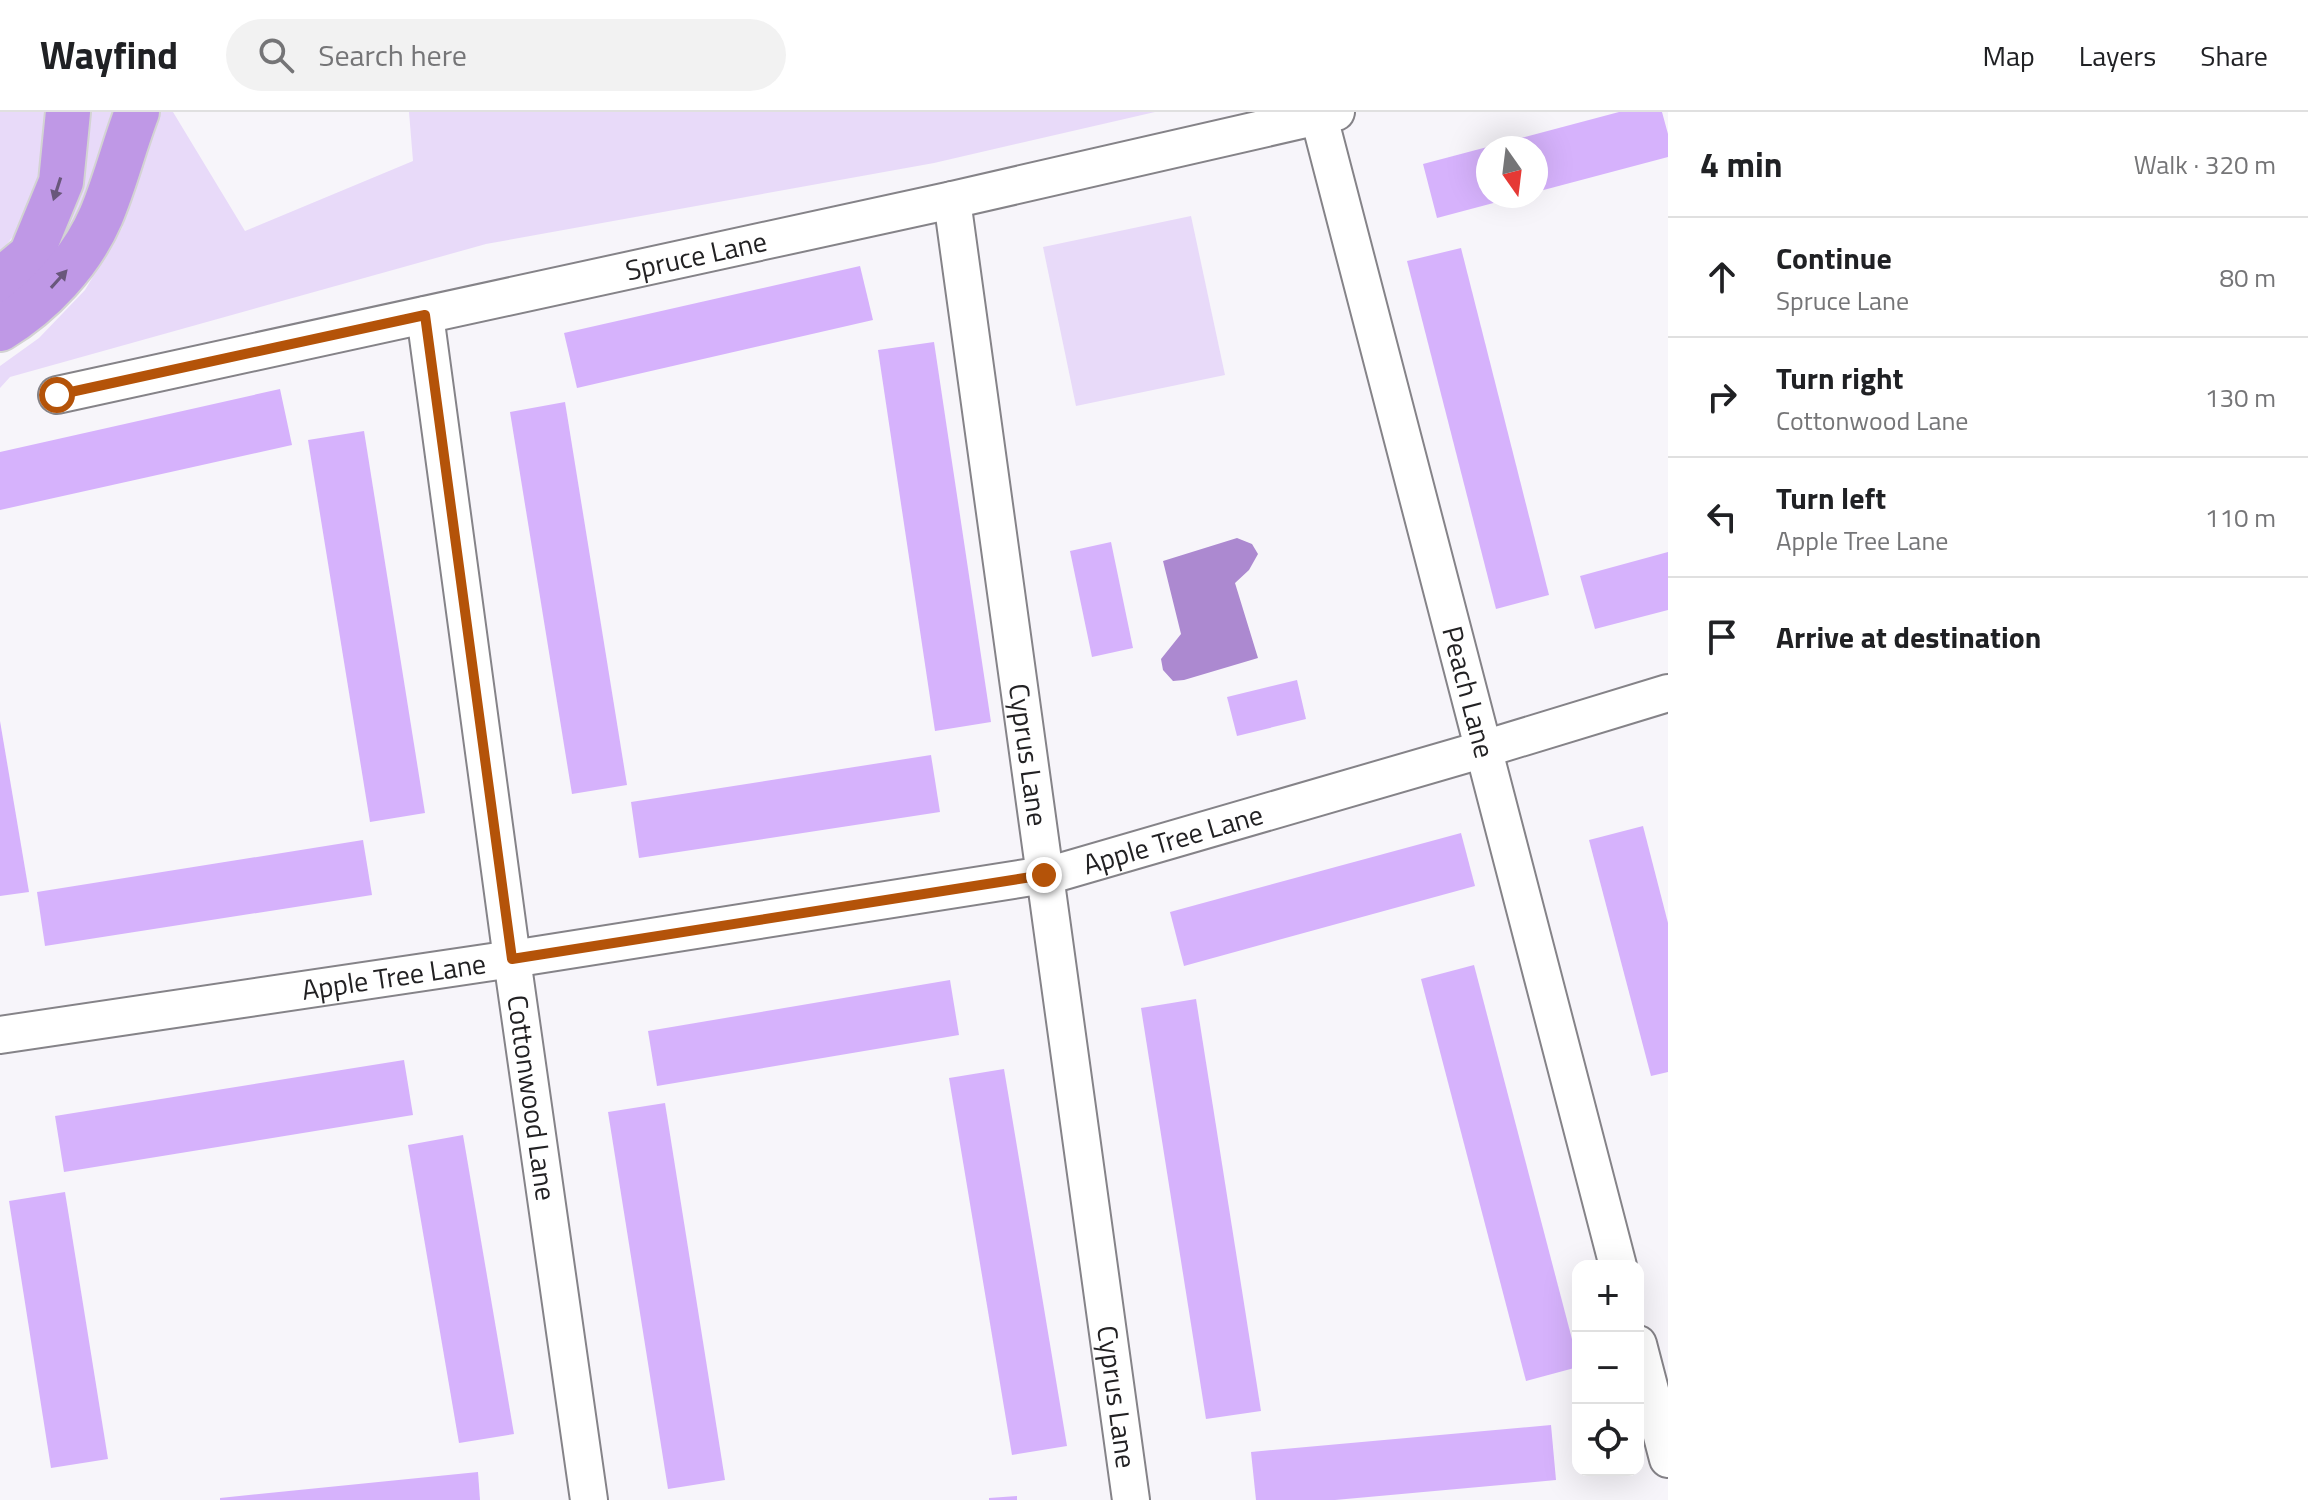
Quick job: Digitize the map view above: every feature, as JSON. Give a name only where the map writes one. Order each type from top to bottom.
[{"type":"highway","points":[[0,281],[31,255],[55,197],[61,182],[68,112]]},
{"type":"highway","points":[[0,329],[15,320],[63,278],[78,255],[100,219],[137,112]]},
{"type":"street","name":"Spruce Lane","points":[[57,395],[952,200],[1327,114]]},
{"type":"street","name":"Peach Lane","points":[[1327,114],[1484,749],[1616,1260]]},
{"type":"street","name":"Cyprus Lane","points":[[952,200],[1131,1500]]},
{"type":"street","name":"Cottonwood Lane","points":[[425,315],[589,1500]]},
{"type":"street","name":"Apple Tree Lane","points":[[0,1035],[512,959],[1044,875],[1668,693]]},
{"type":"street","points":[[1644,1367],[1668,1459]]},
{"type":"shaded area","points":[[0,112],[52,112],[51,147],[22,225],[0,253]]},
{"type":"shaded area","points":[[86,112],[120,112],[76,227],[0,314],[0,298]]},
{"type":"shaded area","points":[[159,112],[173,112],[245,231],[413,161],[409,112],[1155,112],[934,163],[486,244],[10,377],[0,388],[0,366],[39,338],[85,290],[122,228]]},
{"type":"shaded area","points":[[1191,216],[1225,375],[1076,406],[1043,247]]},
{"type":"shaded area","points":[[1237,538],[1252,544],[1258,554],[1249,570],[1235,583],[1258,658],[1173,681],[1163,670],[1161,659],[1181,634],[1163,561]]},
{"type":"building","points":[[1619,112],[1662,112],[1668,134],[1668,157],[1548,189],[1548,136],[1529,136]]},
{"type":"building","points":[[1476,150],[1476,208],[1437,218],[1423,164]]},
{"type":"building","points":[[1461,248],[1549,595],[1496,609],[1407,261]]},
{"type":"building","points":[[860,266],[873,320],[577,388],[564,333]]},
{"type":"building","points":[[934,342],[991,722],[935,731],[878,350]]},
{"type":"building","points":[[280,389],[292,445],[0,510],[0,452]]},
{"type":"building","points":[[565,402],[627,785],[572,794],[510,412]]},
{"type":"building","points":[[364,431],[425,813],[370,822],[308,440]]},
{"type":"building","points":[[1111,542],[1133,648],[1092,657],[1070,551]]},
{"type":"building","points":[[1668,552],[1668,610],[1595,629],[1580,576]]},
{"type":"building","points":[[1297,680],[1306,719],[1237,736],[1227,697]]},
{"type":"building","points":[[0,721],[29,892],[0,896]]},
{"type":"building","points":[[931,755],[940,812],[639,858],[631,802]]},
{"type":"building","points":[[1643,826],[1668,923],[1668,1072],[1651,1076],[1589,840]]},
{"type":"building","points":[[1461,833],[1475,886],[1184,966],[1170,912]]},
{"type":"building","points":[[363,840],[372,895],[45,946],[37,892]]},
{"type":"building","points":[[1474,965],[1572,1339],[1572,1369],[1526,1381],[1421,979]]},
{"type":"building","points":[[950,980],[959,1035],[657,1086],[648,1031]]},
{"type":"building","points":[[1196,999],[1261,1411],[1206,1419],[1141,1008]]},
{"type":"building","points":[[404,1060],[413,1115],[64,1172],[55,1116]]},
{"type":"building","points":[[1004,1069],[1067,1446],[1012,1455],[949,1078]]},
{"type":"building","points":[[665,1103],[725,1480],[668,1489],[608,1112]]},
{"type":"building","points":[[463,1135],[514,1434],[459,1443],[408,1145]]},
{"type":"building","points":[[65,1192],[108,1459],[51,1468],[9,1201]]},
{"type":"building","points":[[1551,1425],[1556,1480],[1335,1500],[1256,1500],[1251,1452]]},
{"type":"building","points":[[478,1472],[480,1500],[220,1500],[220,1498]]},
{"type":"building","points":[[1017,1496],[1017,1500],[989,1500],[989,1498]]},
{"type":"route","points":[[57,395],[425,315],[512,959],[1044,875]]}]
